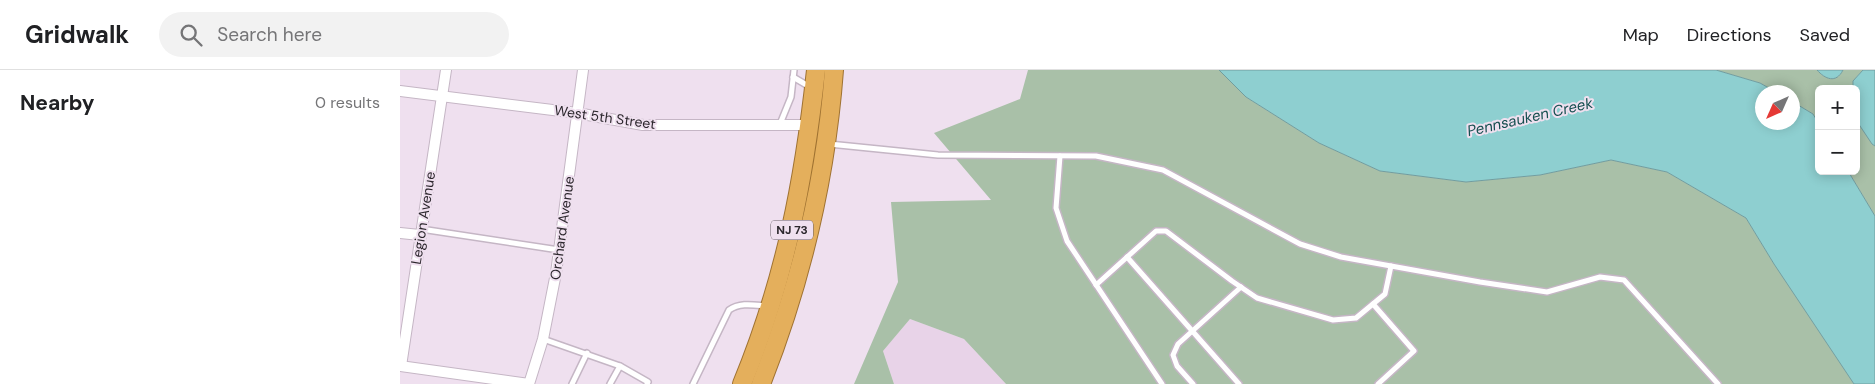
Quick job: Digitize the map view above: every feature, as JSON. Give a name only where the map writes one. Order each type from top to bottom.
[{"type":"highway","name":"NJ 73","points":[[742,384],[770,306],[792,230],[810,125],[816,70]]},
{"type":"highway","name":"NJ 73","points":[[761,384],[777,342],[799,272],[814,212],[826,143],[834,70]]},
{"type":"street","name":"Legion Avenue","points":[[401,366],[446,70]]},
{"type":"street","name":"Orchard Avenue","points":[[529,384],[543,338],[556,273],[583,70]]},
{"type":"street","name":"West 5th Street","points":[[400,91],[442,98],[577,113],[643,125],[810,125]]},
{"type":"street","points":[[400,232],[420,232]]},
{"type":"street","points":[[401,366],[481,381],[529,384]]},
{"type":"lane","points":[[780,124],[791,97],[794,70]]},
{"type":"lane","points":[[793,77],[814,90]]},
{"type":"lane","points":[[826,143],[938,155],[1096,156],[1163,170],[1300,244],[1341,257],[1547,292],[1600,277],[1624,280],[1718,384]]},
{"type":"lane","points":[[1060,156],[1056,208],[1067,241],[1162,384]]},
{"type":"lane","points":[[1096,284],[1156,231],[1166,231],[1257,298],[1334,320],[1356,318],[1385,294],[1391,266]]},
{"type":"lane","points":[[420,232],[559,250]]},
{"type":"lane","points":[[1127,258],[1239,384]]},
{"type":"lane","points":[[1193,384],[1177,366],[1173,355],[1178,344],[1241,287]]},
{"type":"lane","points":[[1373,304],[1414,351],[1378,384]]},
{"type":"lane","points":[[693,384],[728,310],[734,306],[742,305],[770,306]]},
{"type":"lane","points":[[543,338],[620,366],[649,383]]},
{"type":"lane","points":[[572,384],[587,353]]},
{"type":"lane","points":[[610,384],[620,366]]},
{"type":"shaded area","points":[[1028,70],[1219,70],[1246,97],[1319,143],[1380,171],[1466,182],[1540,175],[1611,160],[1667,172],[1746,218],[1774,264],[1854,384],[1006,384],[964,339],[910,319],[883,351],[894,384],[854,384],[898,282],[891,202],[991,200],[934,133],[1020,99]]},
{"type":"shaded area","points":[[1716,70],[1817,70],[1823,76],[1834,79],[1843,70],[1863,70],[1853,81],[1853,85],[1815,85],[1815,117],[1800,106],[1800,85],[1764,85]]},
{"type":"shaded area","points":[[1860,126],[1875,146],[1875,216],[1850,175],[1860,175]]},
{"type":"shaded area","points":[[910,319],[964,339],[1006,384],[894,384],[883,351]]},
{"type":"water","name":"Pennsauken Creek","points":[[1219,70],[1716,70],[1760,83],[1764,85],[1755,85],[1755,130],[1800,130],[1800,106],[1813,114],[1815,117],[1815,175],[1850,175],[1875,216],[1875,384],[1854,384],[1774,264],[1746,218],[1667,172],[1611,160],[1540,175],[1466,182],[1380,171],[1319,143],[1246,97]]},
{"type":"water","points":[[1817,70],[1843,70],[1837,77],[1830,79],[1823,76]]},
{"type":"water","points":[[1863,70],[1875,70],[1875,146],[1860,126],[1860,85],[1853,85],[1853,81]]}]
